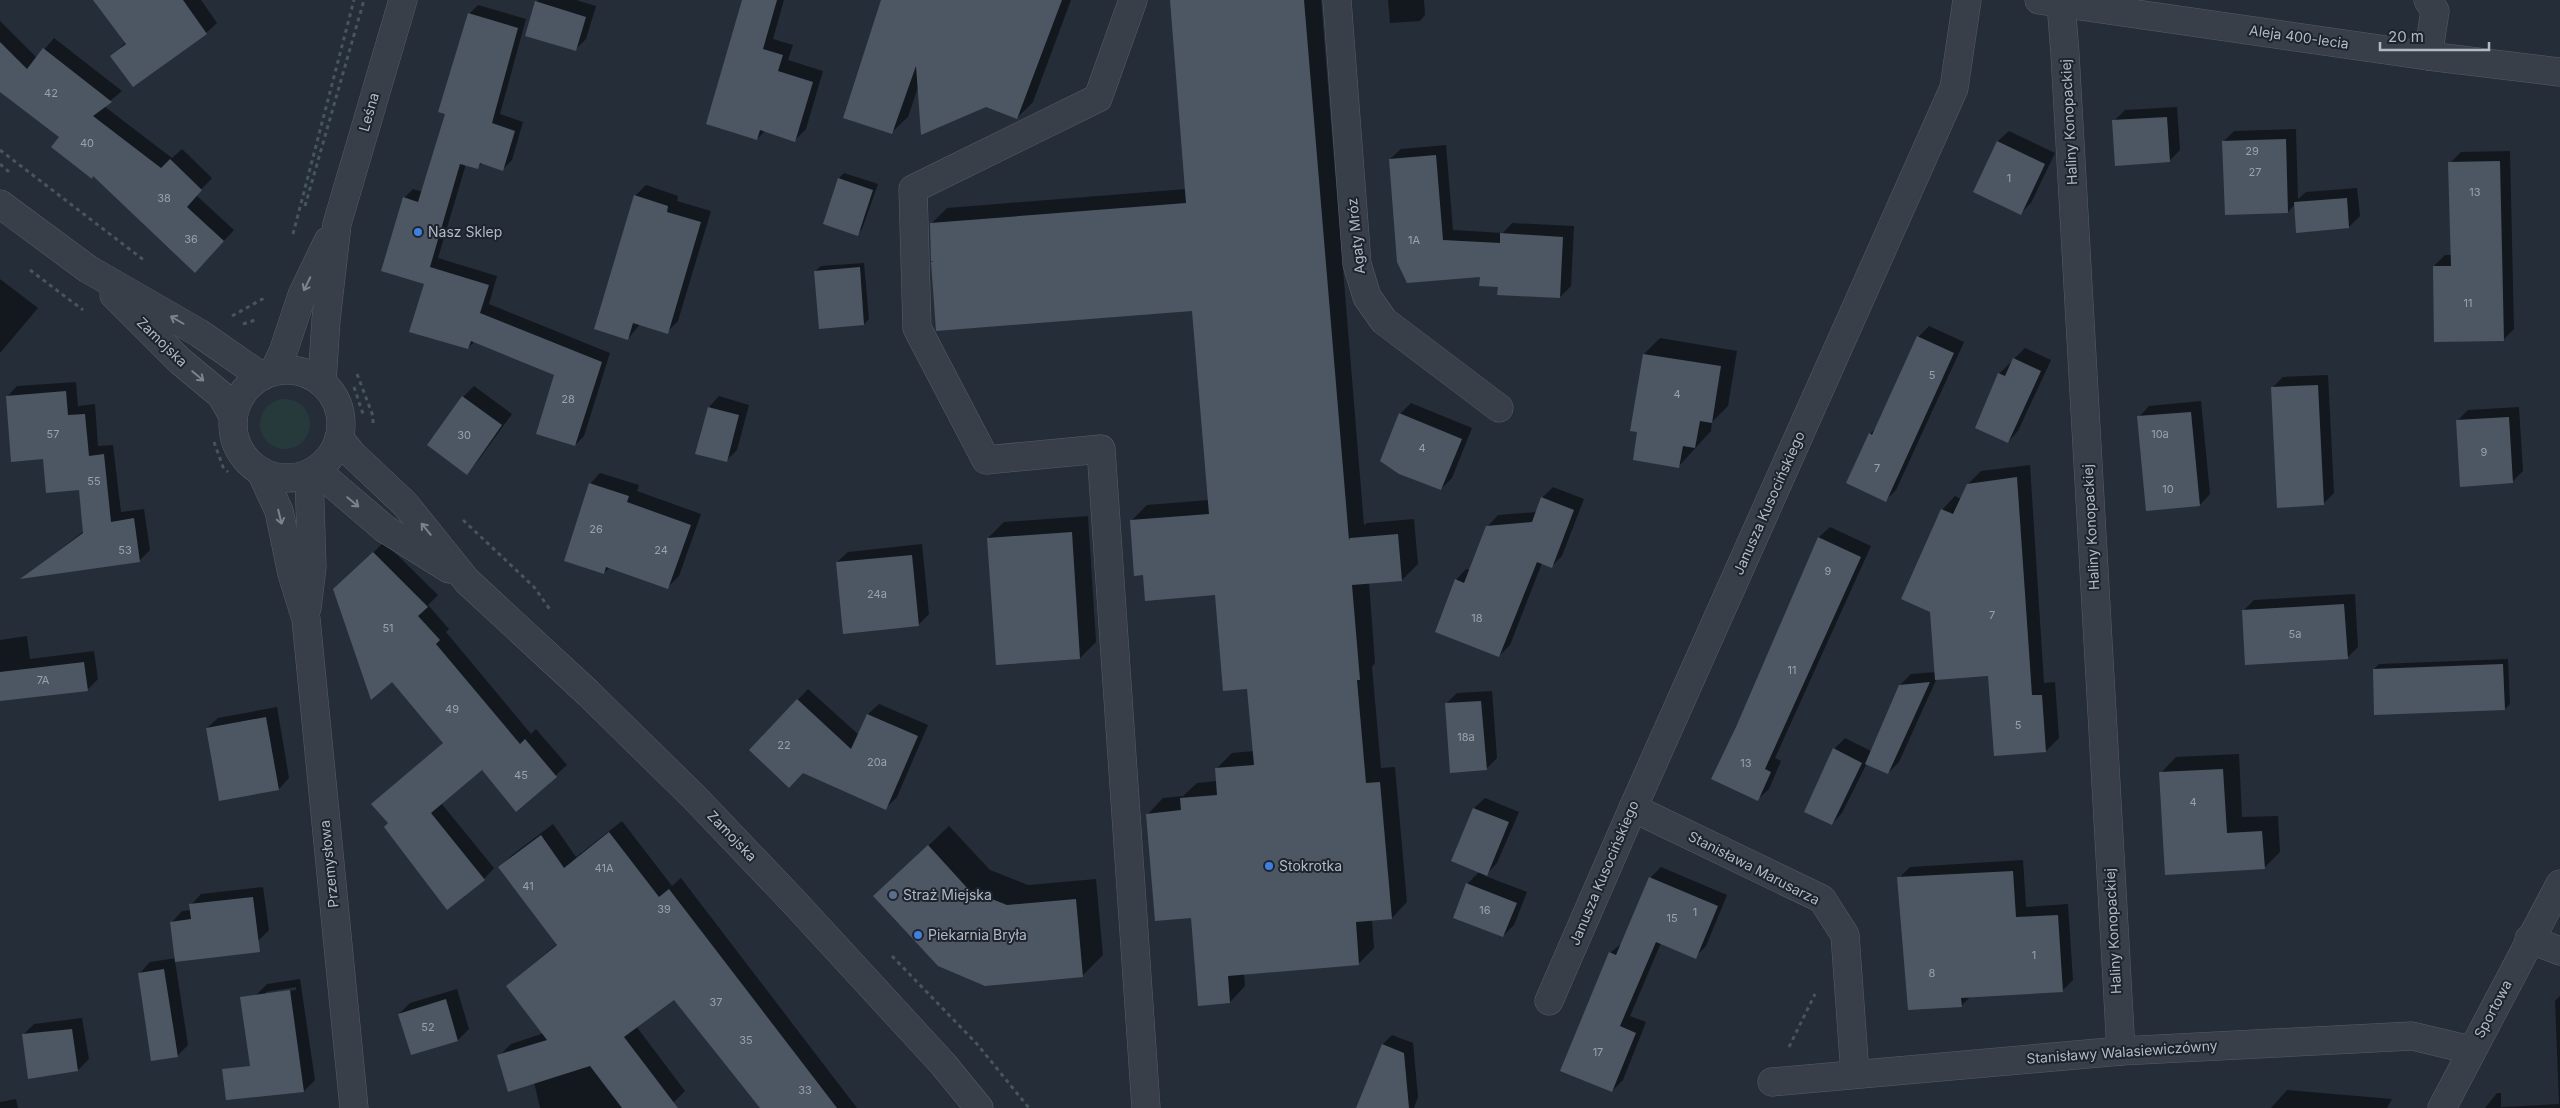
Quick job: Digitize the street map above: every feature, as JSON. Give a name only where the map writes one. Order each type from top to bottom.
[{"type":"street","name":"Leśna","points":[[268,373],[283,352],[302,295],[336,224],[402,0]]},
{"type":"street","points":[[1133,0],[1098,98],[913,189],[917,328],[986,460],[1100,450],[1146,1108]]},
{"type":"street","name":"Agaty Mróz","points":[[1337,0],[1357,264],[1366,297],[1384,322],[1500,408]]},
{"type":"street","name":"Janusza Kusocińskiego","points":[[1549,1001],[1954,88],[1967,0]]},
{"type":"street","points":[[2428,0],[2435,11],[2428,56]]},
{"type":"street","name":"Aleja 400-lecia","points":[[2050,1],[2428,56],[2560,72]]},
{"type":"street","name":"Haliny Konopackiej","points":[[2050,1],[2065,54],[2121,1050]]},
{"type":"street","name":"Zamojska","points":[[0,204],[88,269],[268,373]]},
{"type":"street","name":"Leśna","points":[[322,382],[336,224]]},
{"type":"street","name":"Zamojska","points":[[88,269],[180,361],[221,395],[233,416]]},
{"type":"street","points":[[295,370],[305,372],[322,382],[337,402],[341,414],[339,438],[326,461],[312,472],[290,478],[261,472],[253,467],[241,453],[233,435],[233,416],[239,397],[245,388],[268,373],[295,370]]},
{"type":"street","name":"Zamojska","points":[[339,438],[352,454],[405,504],[468,581],[588,693],[696,799],[943,1064],[979,1108]]},
{"type":"street","name":"Przemysłowa","points":[[261,472],[278,511],[292,574],[306,619],[354,1108]]},
{"type":"street","name":"Zamojska","points":[[312,472],[385,530],[468,581]]},
{"type":"street","name":"Przemysłowa","points":[[306,619],[312,567],[312,472]]},
{"type":"street","name":"Stanisława Marusarza","points":[[1633,808],[1822,899],[1845,935],[1855,1074]]},
{"type":"street","name":"Sportowa","points":[[2442,1108],[2529,939],[2560,884]]},
{"type":"street","points":[[2529,939],[2560,951]]},
{"type":"street","name":"Stanisławy Walasiewiczówny","points":[[1772,1082],[2121,1050],[2412,1036],[2471,1050]]},
{"type":"path","points":[[290,243],[354,0]]},
{"type":"path","points":[[298,235],[364,0]]},
{"type":"path","points":[[0,150],[148,264]]},
{"type":"path","points":[[224,313],[233,316],[264,299],[277,288],[302,295]]},
{"type":"path","points":[[354,367],[373,416],[373,432]]},
{"type":"path","points":[[457,515],[534,588],[555,618]]},
{"type":"path","points":[[1772,1082],[1819,987]]},
{"type":"path","points":[[977,1044],[1029,1108]]},
{"type":"shaded area","points":[[280,399],[290,399],[303,406],[310,419],[310,429],[303,442],[290,449],[280,449],[271,445],[264,438],[260,429],[260,419],[264,410],[271,403]]},
{"type":"building","points":[[93,0],[183,0],[207,34],[133,87],[110,56],[126,44]]},
{"type":"building","points":[[742,0],[777,0],[763,49],[783,55],[778,71],[813,82],[795,142],[760,130],[757,140],[706,124]]},
{"type":"building","points":[[881,0],[1062,0],[1017,119],[986,107],[921,135],[916,66],[892,134],[843,118]]},
{"type":"building","points":[[1170,0],[1304,0],[1349,540],[1350,538],[1398,534],[1402,581],[1352,585],[1360,680],[1357,680],[1366,783],[1380,782],[1392,919],[1356,922],[1359,965],[1228,976],[1230,1003],[1198,1006],[1191,918],[1155,921],[1146,814],[1181,810],[1180,798],[1217,795],[1215,768],[1254,765],[1247,689],[1223,691],[1215,595],[1145,601],[1143,575],[1134,576],[1130,520],[1209,514],[1192,311],[936,331],[931,262],[934,262],[931,261],[930,223],[1186,203]]},
{"type":"building","points":[[535,1],[586,17],[576,51],[525,36]]},
{"type":"building","points":[[468,13],[518,28],[492,123],[515,131],[503,171],[480,163],[478,169],[460,164],[430,267],[489,285],[480,313],[602,362],[575,446],[536,434],[554,375],[471,341],[468,349],[409,332],[424,284],[381,271],[403,197],[418,202],[445,114],[438,112]]},
{"type":"building","points":[[0,42],[27,69],[43,48],[112,102],[93,116],[161,168],[170,159],[202,190],[187,207],[224,241],[195,273],[93,176],[92,179],[51,147],[59,137],[0,92]]},
{"type":"building","points":[[2167,117],[2170,162],[2115,166],[2112,120]]},
{"type":"building","points":[[2286,139],[2288,213],[2225,215],[2222,141]]},
{"type":"building","points":[[1997,141],[2045,164],[2021,215],[1973,192]]},
{"type":"building","points":[[1436,155],[1443,240],[1500,243],[1500,233],[1563,237],[1560,298],[1497,295],[1498,287],[1479,286],[1480,277],[1407,283],[1397,262],[1389,159]]},
{"type":"building","points":[[2500,161],[2504,341],[2434,342],[2433,266],[2451,266],[2448,162]]},
{"type":"building","points":[[838,178],[873,190],[858,236],[823,224]]},
{"type":"building","points":[[634,195],[668,206],[667,212],[701,222],[668,334],[633,323],[628,340],[594,329]]},
{"type":"building","points":[[2347,198],[2349,228],[2296,233],[2294,202]]},
{"type":"building","points":[[860,267],[864,325],[819,329],[814,271]]},
{"type":"building","points":[[1917,336],[1954,353],[1886,502],[1846,483],[1869,433],[1872,435]]},
{"type":"building","points":[[1643,354],[1721,366],[1712,423],[1700,421],[1695,448],[1683,446],[1679,468],[1633,460],[1637,432],[1630,431]]},
{"type":"building","points":[[2013,358],[2041,371],[2008,443],[1975,428],[1998,373],[2005,376]]},
{"type":"building","points":[[2318,385],[2324,505],[2277,508],[2271,387]]},
{"type":"building","points":[[66,391],[68,415],[85,414],[89,456],[104,454],[111,522],[134,518],[140,562],[20,579],[83,533],[79,490],[46,493],[43,459],[11,462],[6,396]]},
{"type":"building","points":[[462,396],[502,425],[467,475],[427,445]]},
{"type":"building","points":[[708,407],[739,415],[727,462],[695,454]]},
{"type":"building","points":[[2191,412],[2200,506],[2146,511],[2137,416]]},
{"type":"building","points":[[1399,413],[1462,439],[1441,490],[1399,474],[1380,461]]},
{"type":"building","points":[[2509,417],[2513,483],[2460,487],[2456,420]]},
{"type":"building","points":[[2017,477],[2032,695],[2042,695],[2046,752],[1994,756],[1988,676],[1935,680],[1930,612],[1901,599],[1941,509],[1953,514],[1967,484]]},
{"type":"building","points":[[589,483],[629,496],[627,502],[691,525],[668,589],[606,567],[604,574],[564,561]]},
{"type":"building","points":[[1541,497],[1574,510],[1552,568],[1537,562],[1499,657],[1435,632],[1455,579],[1464,583],[1486,526],[1532,522]]},
{"type":"building","points":[[1072,532],[1080,659],[996,665],[987,538]]},
{"type":"building","points":[[1818,537],[1861,557],[1765,769],[1771,772],[1758,801],[1711,779],[1736,727]]},
{"type":"building","points":[[373,552],[428,607],[418,616],[440,640],[436,644],[520,744],[525,739],[557,777],[516,812],[482,770],[431,813],[485,880],[447,910],[384,827],[388,823],[371,804],[443,743],[392,682],[371,700],[333,589]]},
{"type":"building","points":[[912,555],[919,626],[843,634],[836,562]]},
{"type":"building","points":[[2344,604],[2348,659],[2245,665],[2242,610]]},
{"type":"building","points":[[84,662],[88,691],[0,701],[0,672]]},
{"type":"building","points":[[2503,664],[2505,710],[2374,715],[2373,669]]},
{"type":"building","points":[[1930,682],[1888,774],[1865,764],[1899,685]]},
{"type":"building","points":[[797,699],[851,749],[867,714],[918,736],[886,810],[803,773],[789,788],[749,750]]},
{"type":"building","points":[[1481,701],[1487,770],[1450,773],[1445,703]]},
{"type":"building","points":[[266,717],[279,790],[219,801],[206,728]]},
{"type":"building","points":[[1833,748],[1862,763],[1832,825],[1804,812]]},
{"type":"building","points":[[2223,769],[2227,833],[2262,831],[2265,869],[2165,875],[2159,772]]},
{"type":"building","points":[[1473,808],[1509,822],[1487,876],[1451,861]]},
{"type":"building","points":[[609,832],[659,897],[669,889],[837,1108],[760,1108],[674,1000],[624,1037],[678,1108],[622,1108],[590,1066],[508,1092],[497,1055],[547,1040],[506,986],[557,945],[498,867],[541,835],[564,868]]},
{"type":"building","points":[[928,845],[969,890],[1007,905],[1076,899],[1083,977],[985,986],[938,966],[873,896]]},
{"type":"building","points":[[2013,871],[2016,917],[2058,915],[2063,992],[1961,998],[1962,1007],[1908,1010],[1897,877]]},
{"type":"building","points":[[1649,877],[1718,906],[1696,959],[1656,942],[1620,1026],[1636,1033],[1612,1092],[1560,1071],[1609,952],[1616,955]]},
{"type":"building","points":[[1466,883],[1517,903],[1503,937],[1453,918]]},
{"type":"building","points":[[253,897],[260,952],[175,962],[170,922],[191,919],[189,904]]},
{"type":"building","points":[[164,969],[178,1057],[151,1061],[138,973]]},
{"type":"building","points":[[290,990],[304,1092],[226,1100],[222,1069],[250,1066],[240,997]]},
{"type":"building","points":[[446,999],[458,1041],[411,1055],[398,1014]]},
{"type":"building","points":[[72,1029],[78,1071],[28,1079],[22,1034]]},
{"type":"building","points":[[1382,1044],[1404,1053],[1409,1108],[1356,1108]]},
{"type":"place","name":"Nasz Sklep","points":[[418,232]]},
{"type":"place","name":"Stokrotka","points":[[1269,866]]},
{"type":"place","name":"Straż Miejska","points":[[893,895]]},
{"type":"place","name":"Piekarnia Bryła","points":[[918,935]]}]
